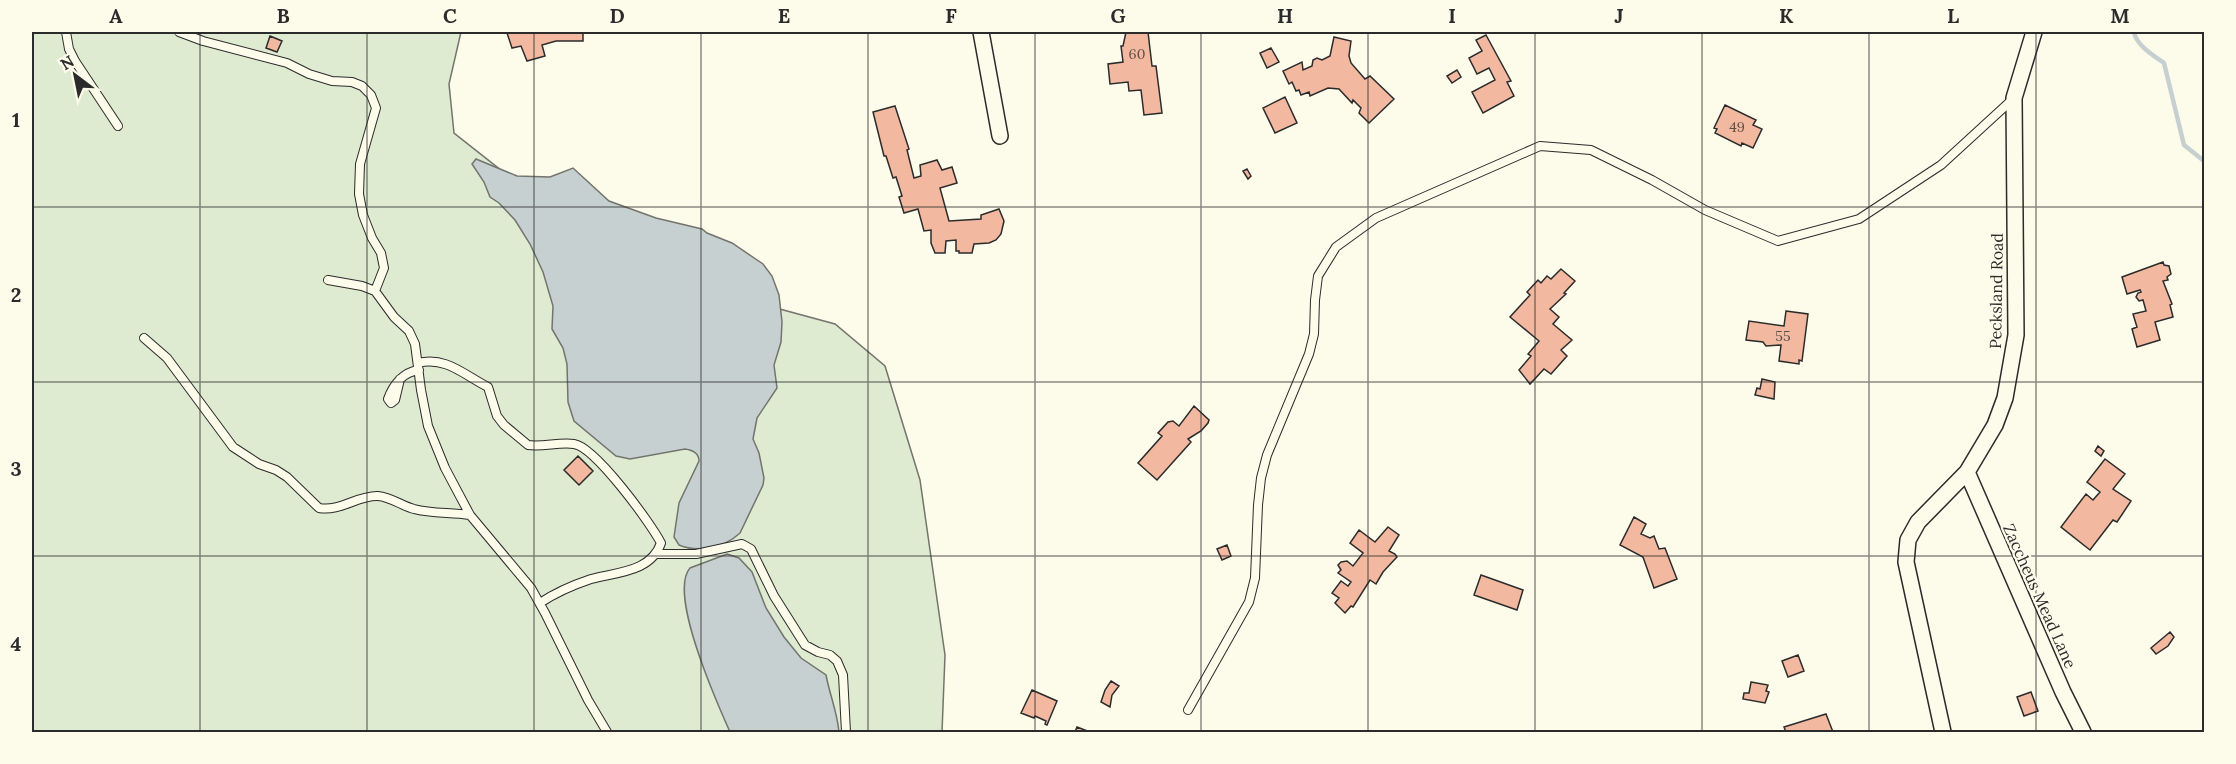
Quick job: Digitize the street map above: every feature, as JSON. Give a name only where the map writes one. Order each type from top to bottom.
[{"type":"street","points":[[981,32],[1000,136]]},
{"type":"street","name":"Pecksland Road","points":[[1943,732],[1906,562],[1908,540],[1918,522],[1967,472],[1990,433],[2005,398],[2016,335],[2014,98],[2034,32]]},
{"type":"street","name":"Zaccheus Mead Lane","points":[[1967,472],[2063,692],[2083,732]]},
{"type":"lane","points":[[66,32],[69,49],[75,61],[118,126]]},
{"type":"lane","points":[[179,32],[203,41],[287,63],[309,74],[332,81],[352,82],[362,86],[371,95],[376,108],[360,164],[359,194],[363,214],[372,238],[381,253],[384,268],[375,291]]},
{"type":"lane","points":[[1188,710],[1249,602],[1255,578],[1261,478],[1267,455],[1309,354],[1314,334],[1318,276],[1336,247],[1376,218],[1540,146],[1591,150],[1652,180],[1705,210],[1778,241],[1859,219],[1941,165],[2014,98]]},
{"type":"lane","points":[[327,280],[362,286],[375,291],[394,317],[409,331],[415,344],[428,426],[445,468],[470,515],[516,568],[540,603],[588,700],[607,732]]},
{"type":"lane","points":[[144,338],[167,358],[233,447],[259,464],[287,477],[319,508],[334,508],[377,496],[386,497],[425,512],[470,515]]},
{"type":"lane","points":[[400,379],[429,360],[447,363],[488,387],[497,416],[528,445],[574,444],[585,448],[614,479],[653,529],[661,543],[658,554]]},
{"type":"lane","points":[[540,603],[588,580],[633,571],[658,554],[696,554],[742,544],[751,549],[774,596],[805,645],[830,655],[837,661],[843,675],[846,732]]},
{"type":"green space","points":[[32,32],[461,32],[449,84],[454,133],[540,201],[776,308],[835,324],[885,366],[920,480],[945,655],[942,732],[32,732]]},
{"type":"shaded area","points":[[476,159],[517,176],[550,177],[573,168],[609,201],[656,218],[702,229],[732,243],[763,264],[772,276],[779,295],[782,322],[781,342],[774,365],[777,388],[757,418],[753,439],[759,453],[764,478],[763,485],[740,533],[734,538],[711,548],[694,549],[679,545],[674,537],[679,503],[699,461],[695,452],[685,449],[630,459],[616,456],[574,421],[568,402],[567,364],[563,348],[552,329],[553,306],[543,272],[530,244],[515,220],[490,197],[484,182],[472,164]]},
{"type":"shaded area","points":[[727,554],[739,558],[752,572],[766,608],[784,637],[801,658],[826,675],[839,732],[730,732],[697,648],[685,600],[685,581],[690,568]]},
{"type":"building","points":[[583,32],[583,41],[556,41],[542,45],[545,56],[527,61],[521,46],[512,48],[507,33]]},
{"type":"building","points":[[1126,32],[1148,32],[1152,66],[1156,66],[1162,113],[1144,115],[1141,90],[1129,91],[1128,82],[1110,84],[1108,64],[1123,62],[1121,46],[1123,46]]},
{"type":"building","points":[[1486,35],[1511,81],[1507,82],[1514,96],[1483,113],[1472,92],[1495,80],[1489,68],[1477,74],[1469,58],[1482,51],[1476,40]]},
{"type":"building","points":[[270,36],[282,41],[277,52],[266,48]]},
{"type":"building","points":[[1334,37],[1351,41],[1349,56],[1351,63],[1365,79],[1370,76],[1394,99],[1369,123],[1359,113],[1361,108],[1353,100],[1352,103],[1339,89],[1328,88],[1310,96],[1309,92],[1301,95],[1299,90],[1296,91],[1292,82],[1289,84],[1283,71],[1302,62],[1303,70],[1312,66],[1313,60],[1317,58],[1322,60],[1330,56]]},
{"type":"building","points":[[1271,48],[1279,62],[1267,68],[1260,53]]},
{"type":"building","points":[[1457,70],[1461,77],[1452,83],[1447,76]]},
{"type":"building","points":[[1285,97],[1297,123],[1275,133],[1263,108]]},
{"type":"building","points":[[1725,105],[1756,120],[1753,125],[1762,129],[1753,148],[1742,143],[1741,146],[1715,133],[1717,129],[1714,128]]},
{"type":"building","points":[[895,106],[909,149],[907,150],[914,178],[921,176],[920,165],[937,160],[942,170],[952,167],[957,183],[940,188],[949,221],[981,219],[981,215],[999,209],[1004,221],[1001,234],[996,240],[974,244],[972,253],[959,253],[956,251],[956,240],[946,241],[945,253],[935,253],[931,243],[931,230],[924,231],[918,209],[904,213],[899,197],[902,196],[896,177],[893,178],[886,156],[884,156],[873,112]]},
{"type":"building","points":[[1247,169],[1251,176],[1248,179],[1243,171]]},
{"type":"building","points":[[2163,262],[2164,265],[2169,266],[2171,274],[2167,277],[2168,280],[2163,281],[2172,304],[2170,305],[2173,317],[2155,322],[2160,340],[2137,347],[2132,329],[2137,327],[2133,314],[2146,311],[2143,300],[2139,301],[2136,297],[2141,292],[2140,290],[2127,294],[2122,277]]},
{"type":"building","points":[[1561,269],[1575,281],[1564,293],[1566,294],[1550,309],[1559,317],[1553,324],[1572,340],[1561,350],[1567,356],[1551,374],[1544,369],[1530,384],[1519,370],[1531,356],[1528,354],[1539,341],[1510,317],[1530,295],[1527,292],[1538,280],[1541,283],[1547,276],[1551,279]]},
{"type":"building","points":[[1786,311],[1808,314],[1802,361],[1799,360],[1799,364],[1779,361],[1781,345],[1766,346],[1763,342],[1746,340],[1749,321],[1784,326]]},
{"type":"building","points":[[1762,379],[1775,382],[1774,399],[1755,395],[1757,388],[1760,389]]},
{"type":"building","points":[[1194,406],[1209,420],[1208,423],[1201,431],[1188,439],[1191,442],[1157,480],[1138,463],[1162,436],[1158,433],[1168,422],[1173,421],[1179,426]]},
{"type":"building","points":[[2098,446],[2104,451],[2101,456],[2095,451]]},
{"type":"building","points":[[578,456],[593,471],[579,485],[564,470]]},
{"type":"building","points":[[2105,459],[2125,474],[2113,489],[2131,501],[2117,522],[2113,520],[2090,550],[2061,527],[2086,494],[2093,500],[2100,492],[2087,482]]},
{"type":"building","points":[[1634,517],[1646,524],[1641,534],[1650,538],[1654,536],[1659,549],[1665,548],[1677,579],[1654,588],[1643,557],[1620,545]]},
{"type":"building","points":[[1388,527],[1399,535],[1389,551],[1397,557],[1383,572],[1376,584],[1370,580],[1353,607],[1351,606],[1345,613],[1335,603],[1339,598],[1332,593],[1341,581],[1348,586],[1351,582],[1338,573],[1341,570],[1338,565],[1347,561],[1353,566],[1363,553],[1350,543],[1359,530],[1375,542]]},
{"type":"building","points":[[1227,545],[1231,556],[1222,560],[1217,549]]},
{"type":"building","points":[[1481,575],[1523,590],[1517,610],[1474,595]]},
{"type":"building","points":[[2170,632],[2174,637],[2168,646],[2156,654],[2151,648]]},
{"type":"building","points":[[1798,655],[1804,671],[1788,677],[1782,661]]},
{"type":"building","points":[[1111,681],[1119,686],[1112,695],[1110,707],[1101,702]]},
{"type":"building","points":[[1751,682],[1768,685],[1766,691],[1769,692],[1765,703],[1743,699],[1744,693],[1749,693]]},
{"type":"building","points":[[1032,690],[1057,701],[1047,725],[1046,721],[1021,713]]},
{"type":"building","points":[[2031,692],[2038,711],[2024,716],[2017,697]]},
{"type":"building","points":[[1826,714],[1833,732],[1786,732],[1784,727]]},
{"type":"building","points":[[1077,727],[1090,732],[1075,732]]},
{"type":"waterway","points":[[2134,32],[2142,46],[2164,63],[2184,145],[2204,161]]}]
